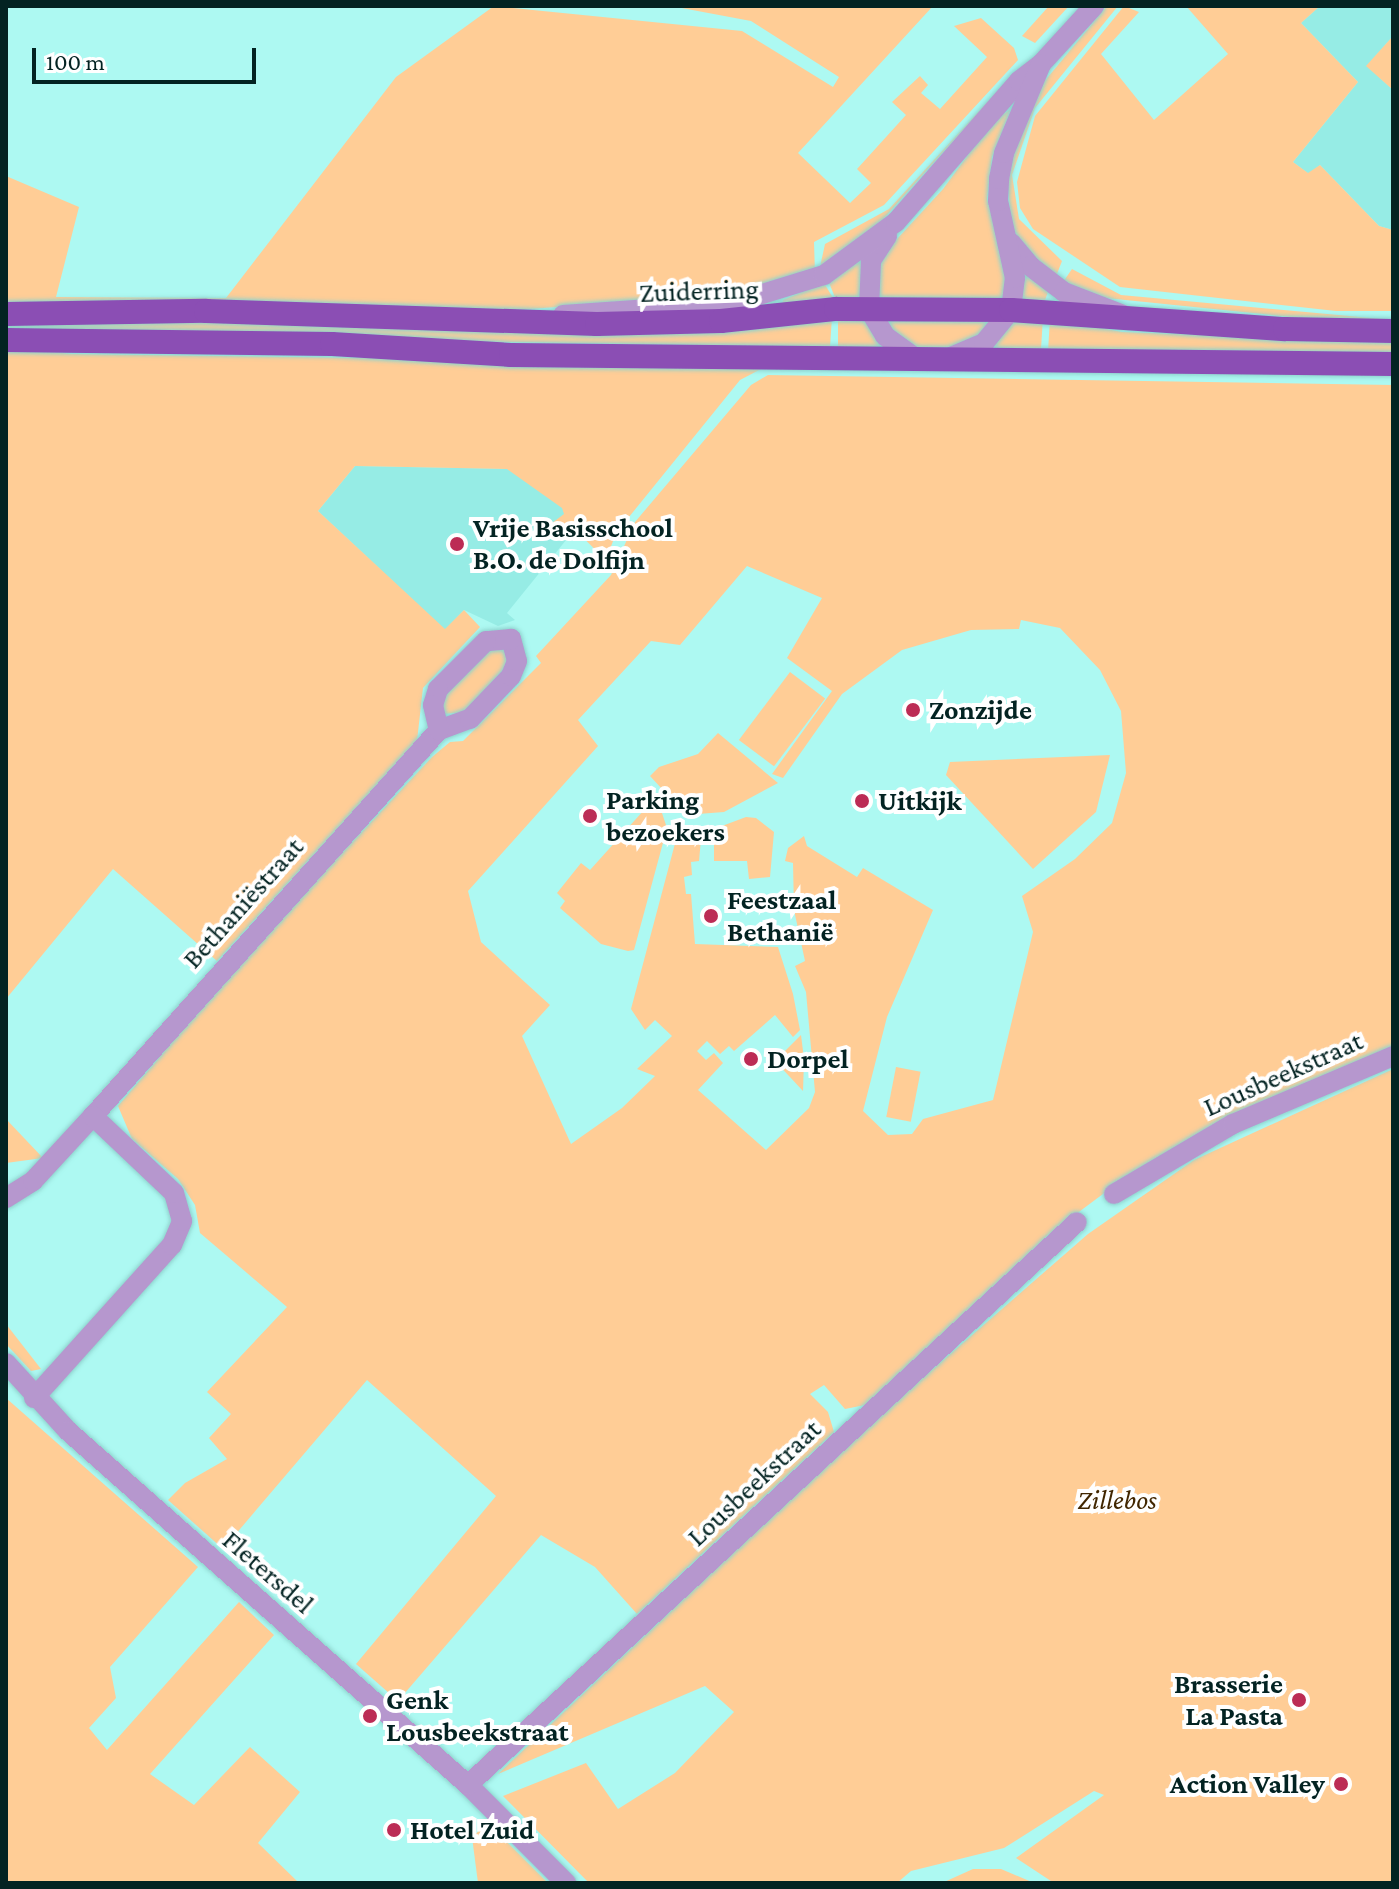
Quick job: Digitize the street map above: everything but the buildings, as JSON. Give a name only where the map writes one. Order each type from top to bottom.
[{"type":"main road","name":"Zuiderring","points":[[6,314],[114,310],[539,319],[597,324],[721,321],[869,309],[1011,310],[1285,329],[1393,331]]},
{"type":"main road","points":[[6,340],[332,344],[511,355],[951,357],[1393,364]]},
{"type":"street","points":[[914,357],[885,336],[869,309],[871,261],[896,222],[1019,81],[1041,64],[1094,6]]},
{"type":"street","points":[[951,357],[984,343],[1011,310],[1015,278],[1010,242],[998,201],[999,179],[1004,153],[1041,64]]},
{"type":"street","points":[[539,319],[733,303],[771,296],[824,275],[896,222]]},
{"type":"street","points":[[1010,242],[1030,266],[1064,292],[1126,316]]},
{"type":"street","name":"Bethaniëstraat","points":[[6,1198],[33,1181],[439,730],[470,719],[511,676],[517,661],[516,633],[486,641],[438,689],[433,705],[439,730]]},
{"type":"street","name":"Lousbeekstraat","points":[[1114,1194],[1233,1124],[1393,1056]]},
{"type":"street","points":[[34,1398],[172,1245],[182,1221],[174,1193],[93,1116]]},
{"type":"street","name":"Lousbeekstraat","points":[[468,1785],[1077,1222]]},
{"type":"street","name":"Fletersdel","points":[[6,1363],[34,1398],[468,1785],[566,1883]]},
{"type":"street","name":"Fletersdel","points":[[6,1381],[34,1398]]},
{"type":"shaded area","points":[[1320,6],[1393,6],[1393,36],[1367,66],[1393,90],[1393,230],[1379,226],[1320,165],[1309,174],[1293,162],[1358,82],[1301,23]]},
{"type":"shaded area","name":"Vrije Basisschool B.O. de Dolfijn","points":[[355,466],[622,471],[507,613],[515,620],[498,626],[464,610],[445,630],[318,511]]},
{"type":"green space","points":[[494,6],[742,31],[833,87],[839,77],[751,21],[671,6],[933,6],[798,153],[850,203],[871,183],[857,169],[906,115],[892,102],[920,76],[928,85],[921,93],[940,109],[987,57],[954,26],[981,18],[1014,48],[1018,60],[884,205],[814,242],[815,274],[771,292],[529,309],[6,309],[6,176],[79,207],[56,297],[226,298],[396,77]]},
{"type":"green space","points":[[1049,6],[1069,6],[1035,43],[1022,36]]},
{"type":"green space","points":[[1107,6],[1118,6],[1035,108],[1012,175],[1019,219],[1062,261],[1055,279],[1022,246],[1011,224],[1007,170],[1043,83]]},
{"type":"green space","points":[[1124,6],[1139,12],[1101,54],[1154,120],[1228,54],[1186,6],[1320,6],[1301,23],[1358,82],[1293,162],[1308,173],[1320,165],[1379,226],[1393,230],[1393,311],[1336,311],[1120,287],[1033,229],[1020,208],[1017,182],[1035,116]]},
{"type":"green space","points":[[1393,36],[1393,90],[1366,66]]},
{"type":"green space","points":[[1021,65],[877,226],[820,267],[825,244],[889,209]]},
{"type":"green space","points":[[1011,109],[992,157],[987,199],[1008,268],[1006,305],[875,304],[876,269],[886,251],[943,189],[993,121]]},
{"type":"green space","points":[[864,259],[861,304],[838,305],[828,280]]},
{"type":"green space","points":[[1072,269],[1121,295],[1393,320],[1339,322],[1096,297],[1061,285]]},
{"type":"green space","points":[[1022,270],[1049,289],[1043,306],[1016,304]]},
{"type":"green space","points":[[824,283],[833,298],[782,303],[783,300]]},
{"type":"green space","points":[[867,314],[890,349],[838,348],[838,316]]},
{"type":"green space","points":[[876,314],[1000,315],[981,336],[954,347],[922,349],[902,343]]},
{"type":"green space","points":[[1013,316],[1043,317],[1041,349],[986,350]]},
{"type":"green space","points":[[832,317],[830,347],[6,334],[6,319],[418,327]]},
{"type":"green space","points":[[1050,318],[1122,332],[1393,342],[1393,356],[1048,352]]},
{"type":"green space","points":[[6,347],[72,354],[831,364],[761,369],[740,380],[616,533],[606,560],[574,529],[567,537],[552,523],[564,514],[562,508],[507,469],[355,466],[318,511],[445,629],[464,610],[480,627],[423,688],[417,741],[217,961],[113,869],[6,999]]},
{"type":"green space","points":[[768,375],[1393,385],[1393,1046],[1115,1185],[1048,1235],[870,1404],[845,1409],[824,1385],[810,1394],[828,1412],[834,1432],[637,1614],[595,1567],[541,1535],[398,1701],[356,1664],[496,1496],[367,1380],[223,1549],[168,1500],[185,1483],[227,1459],[209,1438],[231,1414],[207,1392],[287,1307],[200,1233],[195,1205],[178,1179],[132,1139],[118,1106],[244,958],[432,757],[450,742],[463,741],[541,663],[536,656],[611,575],[635,522],[751,385]],"holes":[[[747,566],[822,598],[787,658],[832,691],[772,774],[783,778],[842,694],[902,650],[971,630],[1019,629],[1021,620],[1060,628],[1100,670],[1121,711],[1126,773],[1112,823],[1075,859],[1022,896],[1033,932],[993,1100],[923,1119],[912,1134],[888,1135],[863,1111],[887,1017],[933,910],[863,868],[857,877],[807,846],[804,836],[788,848],[785,861],[793,863],[794,910],[805,961],[795,966],[806,992],[815,1092],[809,1108],[766,1150],[698,1090],[723,1063],[714,1053],[706,1060],[697,1051],[707,1041],[720,1054],[729,1046],[734,1051],[775,1015],[793,1037],[800,1030],[793,994],[778,947],[695,944],[691,894],[686,894],[684,877],[692,875],[691,862],[699,861],[702,828],[685,828],[677,836],[631,1009],[645,1030],[655,1020],[672,1036],[637,1069],[655,1076],[622,1108],[571,1144],[522,1036],[550,1005],[481,942],[468,891],[598,746],[578,720],[651,641],[680,645]]]},
{"type":"green space","points":[[505,649],[508,664],[465,712],[444,714],[440,697],[484,650]]},
{"type":"green space","points":[[790,672],[825,698],[774,766],[739,740]]},
{"type":"green space","points":[[718,733],[778,783],[724,812],[698,814],[674,802],[650,776],[659,767],[698,754]]},
{"type":"green space","points":[[1110,755],[1096,812],[1033,869],[946,775],[950,762]]},
{"type":"green space","points":[[645,798],[658,801],[667,828],[634,950],[628,951],[601,944],[560,908],[565,901],[557,893],[581,863],[590,870],[644,810],[637,803]]},
{"type":"green space","points":[[746,817],[756,818],[774,832],[770,877],[749,879],[747,861],[714,861],[714,829]]},
{"type":"green space","points":[[801,1035],[804,1059],[803,1091],[775,1061]]},
{"type":"green space","points":[[896,1067],[921,1072],[911,1122],[886,1117]]},
{"type":"green space","name":"Zillebos","points":[[1393,1069],[1393,1883],[1054,1883],[1016,1858],[1104,1795],[1094,1791],[1004,1848],[911,1871],[897,1883],[589,1883],[503,1796],[586,1763],[618,1809],[675,1773],[734,1712],[705,1686],[498,1774],[870,1424],[1088,1234],[1194,1160]]},
{"type":"green space","points":[[6,1119],[43,1158],[6,1163]]},
{"type":"green space","points":[[6,1324],[41,1369],[31,1371],[6,1344]]},
{"type":"green space","points":[[6,1398],[198,1567],[110,1667],[116,1698],[89,1728],[107,1750],[239,1602],[274,1635],[150,1774],[194,1805],[250,1747],[300,1792],[258,1843],[299,1883],[6,1883]]},
{"type":"green space","points":[[488,1823],[548,1883],[478,1883],[472,1837]]},
{"type":"green space","points":[[973,1869],[1001,1869],[1034,1883],[942,1883]]},
{"type":"place","name":"Vrije Basisschool B.O. de Dolfijn","points":[[457,544]]},
{"type":"place","name":"Zonzijde","points":[[913,710]]},
{"type":"place","name":"Uitkijk","points":[[862,801]]},
{"type":"place","name":"Parking bezoekers","points":[[590,816]]},
{"type":"place","name":"Feestzaal Bethanië","points":[[711,916]]},
{"type":"place","name":"Dorpel","points":[[751,1059]]},
{"type":"place","name":"Brasserie La Pasta","points":[[1299,1700]]},
{"type":"place","name":"Genk Lousbeekstraat","points":[[370,1716]]},
{"type":"place","name":"Action Valley","points":[[1341,1784]]},
{"type":"place","name":"Hotel Zuid","points":[[394,1830]]}]
